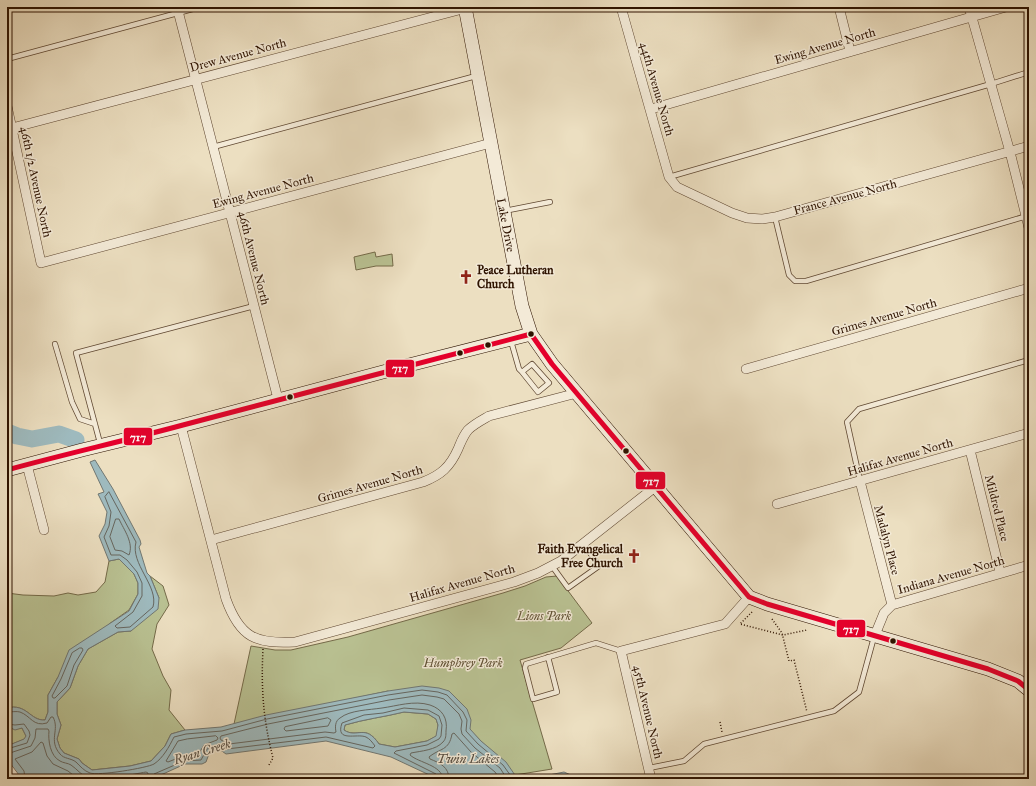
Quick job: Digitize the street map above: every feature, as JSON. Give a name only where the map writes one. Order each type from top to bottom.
[{"type":"street","name":"44th Avenue North","points":[[621,7],[669,177]]},
{"type":"street","points":[[839,7],[850,51]]},
{"type":"street","points":[[969,7],[1028,216],[1029,228]]},
{"type":"street","name":"Ewing Avenue North","points":[[651,109],[1006,7]]},
{"type":"street","name":"Lake Drive","points":[[467,8],[478,76],[522,306],[531,334],[549,367],[577,393],[749,597],[767,604],[988,669],[1018,681],[1029,690]]},
{"type":"street","name":"Drew Avenue North","points":[[12,128],[467,8]]},
{"type":"street","name":"46th Avenue North","points":[[178,10],[278,399]]},
{"type":"street","name":"46th 1/2 Avenue North","points":[[7,106],[41,263]]},
{"type":"street","name":"Ewing Avenue North","points":[[41,263],[491,143]]},
{"type":"street","name":"France Avenue North","points":[[669,177],[677,187],[732,213],[747,218],[762,219],[775,217],[1029,146]]},
{"type":"street","name":"Grimes Avenue North","points":[[746,369],[1029,288]]},
{"type":"street","points":[[7,470],[531,334]]},
{"type":"street","name":"Grimes Avenue North","points":[[211,540],[435,478],[445,470],[452,460],[462,439],[469,429],[478,422],[489,416],[577,393]]},
{"type":"street","points":[[180,426],[211,540]]},
{"type":"street","name":"Halifax Avenue North","points":[[777,504],[1029,433]]},
{"type":"street","name":"Mildred Place","points":[[970,450],[1000,572]]},
{"type":"street","points":[[27,465],[44,530]]},
{"type":"street","name":"Madalyn Place","points":[[860,481],[892,605]]},
{"type":"street","name":"Halifax Avenue North","points":[[211,540],[226,599],[231,613],[239,625],[250,636],[264,641],[295,642],[514,582],[552,566],[584,544],[655,487]]},
{"type":"street","name":"Indiana Avenue North","points":[[875,636],[884,613],[892,605],[1000,572],[1029,565]]},
{"type":"street","points":[[621,651],[725,624],[749,597]]},
{"type":"street","name":"45th Avenue North","points":[[621,651],[651,779]]},
{"type":"street","points":[[7,766],[16,779]]},
{"type":"lane","points":[[7,59],[178,10],[200,7]]},
{"type":"lane","points":[[669,177],[1029,72]]},
{"type":"lane","points":[[213,147],[478,76]]},
{"type":"lane","points":[[503,211],[550,202]]},
{"type":"lane","points":[[775,217],[789,275],[795,281],[806,280],[1028,216]]},
{"type":"lane","points":[[101,445],[76,353],[254,306]]},
{"type":"lane","points":[[510,340],[519,369],[538,392],[542,402]]},
{"type":"lane","points":[[55,344],[72,402],[80,419],[95,424]]},
{"type":"lane","points":[[860,481],[847,422],[859,409],[1029,360]]},
{"type":"lane","points":[[522,372],[532,364],[549,383],[538,392]]},
{"type":"lane","points":[[540,374],[549,367]]},
{"type":"lane","points":[[552,566],[568,588],[599,566],[584,544]]},
{"type":"lane","points":[[649,768],[684,761],[704,744],[834,711],[859,692],[875,636]]},
{"type":"lane","points":[[548,656],[557,692],[533,699],[525,668],[526,664],[548,656],[596,643],[621,651]]},
{"type":"path","points":[[752,612],[740,624],[783,636],[807,630]]},
{"type":"path","points":[[772,619],[783,636],[789,661],[794,660],[808,717]]},
{"type":"path","points":[[264,641],[261,678],[264,711],[273,758],[269,765]]},
{"type":"path","points":[[720,722],[722,732]]},
{"type":"green space","points":[[375,252],[376,257],[392,254],[393,266],[376,266],[356,270],[354,257]]},
{"type":"green space","points":[[119,559],[134,574],[138,583],[138,594],[129,610],[109,624],[58,677],[48,695],[48,712],[45,720],[40,720],[19,708],[7,708],[7,593],[54,596],[68,593],[78,595],[96,592],[105,582],[109,561]]},
{"type":"green space","points":[[150,576],[163,586],[169,605],[157,624],[152,649],[163,676],[171,690],[169,710],[185,730],[171,734],[165,746],[151,761],[130,766],[92,770],[79,759],[64,753],[60,748],[57,739],[61,725],[57,714],[57,702],[70,688],[78,666],[88,649],[118,632],[131,631],[159,598]]},
{"type":"green space","name":"Humphrey Park","points":[[557,576],[592,623],[561,648],[520,660],[552,769],[515,775],[466,726],[388,691],[234,724],[251,646],[275,650],[291,650],[348,637],[503,593],[546,577]]},
{"type":"green space","points":[[404,712],[428,714],[436,719],[438,725],[437,736],[427,741],[395,747],[379,744],[369,734],[361,732],[353,733],[344,730],[345,725]]},
{"type":"green space","points":[[7,726],[8,728],[22,728],[26,736],[25,739],[7,746]]},
{"type":"water","name":"Twin Lakes","points":[[95,460],[113,489],[140,540],[141,544],[139,547],[147,573],[150,576],[159,598],[158,609],[131,631],[118,632],[88,649],[78,666],[70,688],[57,702],[57,714],[61,725],[57,739],[60,748],[64,753],[79,759],[92,770],[130,766],[151,761],[165,746],[171,734],[185,730],[221,727],[266,715],[388,691],[422,686],[449,691],[467,709],[471,720],[470,729],[481,741],[506,762],[517,778],[534,778],[564,772],[580,779],[438,779],[391,757],[326,741],[226,754],[219,749],[210,751],[206,762],[202,764],[185,764],[152,779],[11,779],[7,772],[7,746],[24,739],[26,736],[22,728],[15,730],[7,726],[7,708],[19,708],[40,720],[45,720],[48,712],[48,695],[58,677],[69,650],[129,611],[138,594],[138,583],[134,574],[119,559],[109,561],[99,536],[105,524],[107,512],[98,494],[104,492],[90,462]],"holes":[[[404,712],[428,714],[436,719],[438,725],[436,736],[427,741],[395,747],[379,744],[369,734],[361,732],[353,733],[344,730],[345,725]]]},
{"type":"waterway","name":"Ryan Creek","points":[[7,432],[32,439],[59,434],[76,440]]},
{"type":"transit line","name":"717","points":[[531,334],[552,364],[749,597],[767,604],[988,669],[1018,681],[1029,690]]},
{"type":"transit line","name":"717","points":[[7,470],[531,334]]},
{"type":"place","name":"Peace Lutheran Church","points":[[466,277]]},
{"type":"place","name":"Faith Evangelical Free Church","points":[[634,556]]},
{"type":"park label","name":"Lions Park","points":[[544,616]]}]
